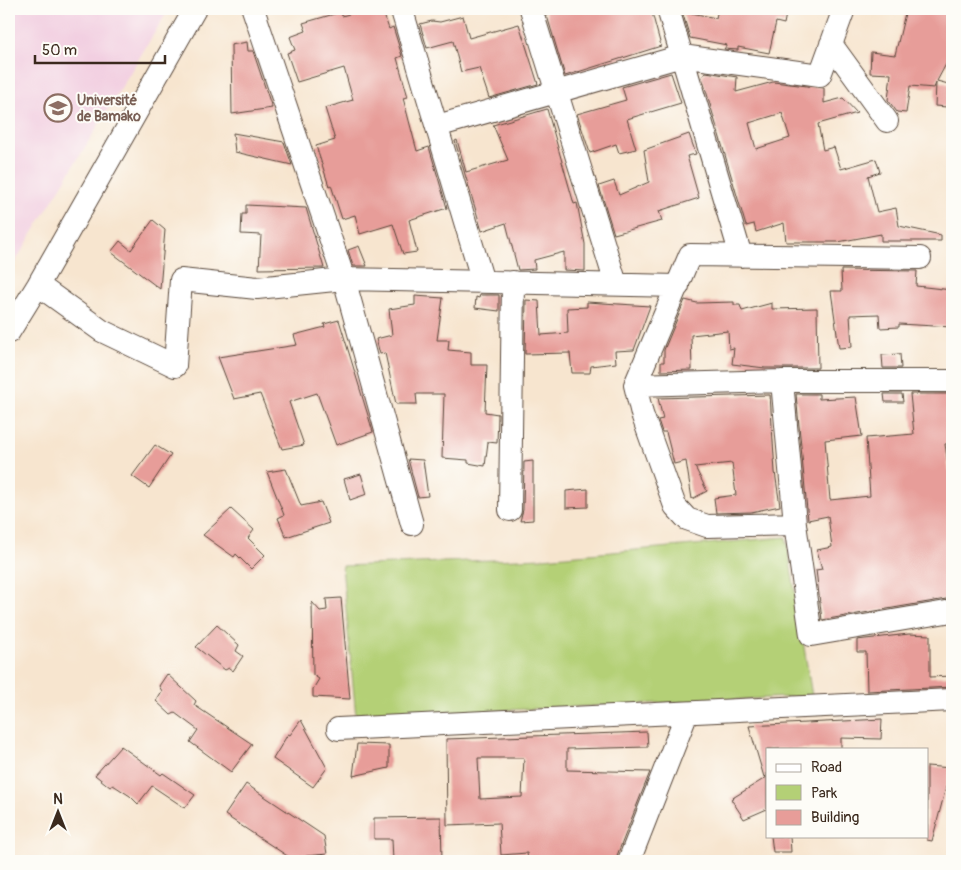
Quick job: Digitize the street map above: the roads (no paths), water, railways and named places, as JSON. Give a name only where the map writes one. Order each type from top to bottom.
[{"type":"street","points":[[9,332],[38,285],[195,9]]},
{"type":"street","points":[[253,9],[344,279],[412,524]]},
{"type":"street","points":[[531,9],[616,284]]},
{"type":"street","points":[[668,9],[741,256]]},
{"type":"street","points":[[437,126],[682,56],[820,75],[844,9]]},
{"type":"street","points":[[403,14],[483,282]]},
{"type":"street","points":[[831,44],[887,121]]},
{"type":"street","points":[[795,524],[707,526],[687,519],[675,506],[642,414],[635,385],[690,255],[920,258]]},
{"type":"street","points":[[38,285],[102,331],[175,366],[181,280],[257,288],[344,279],[678,286]]},
{"type":"street","points":[[510,510],[513,282]]},
{"type":"street","points":[[635,385],[782,381],[952,381]]},
{"type":"street","points":[[782,381],[795,524],[811,634],[952,610]]},
{"type":"street","points":[[338,729],[952,700]]},
{"type":"street","points":[[629,861],[687,713]]},
{"type":"place","name":"Université de Bamako","points":[[58,108]]}]
